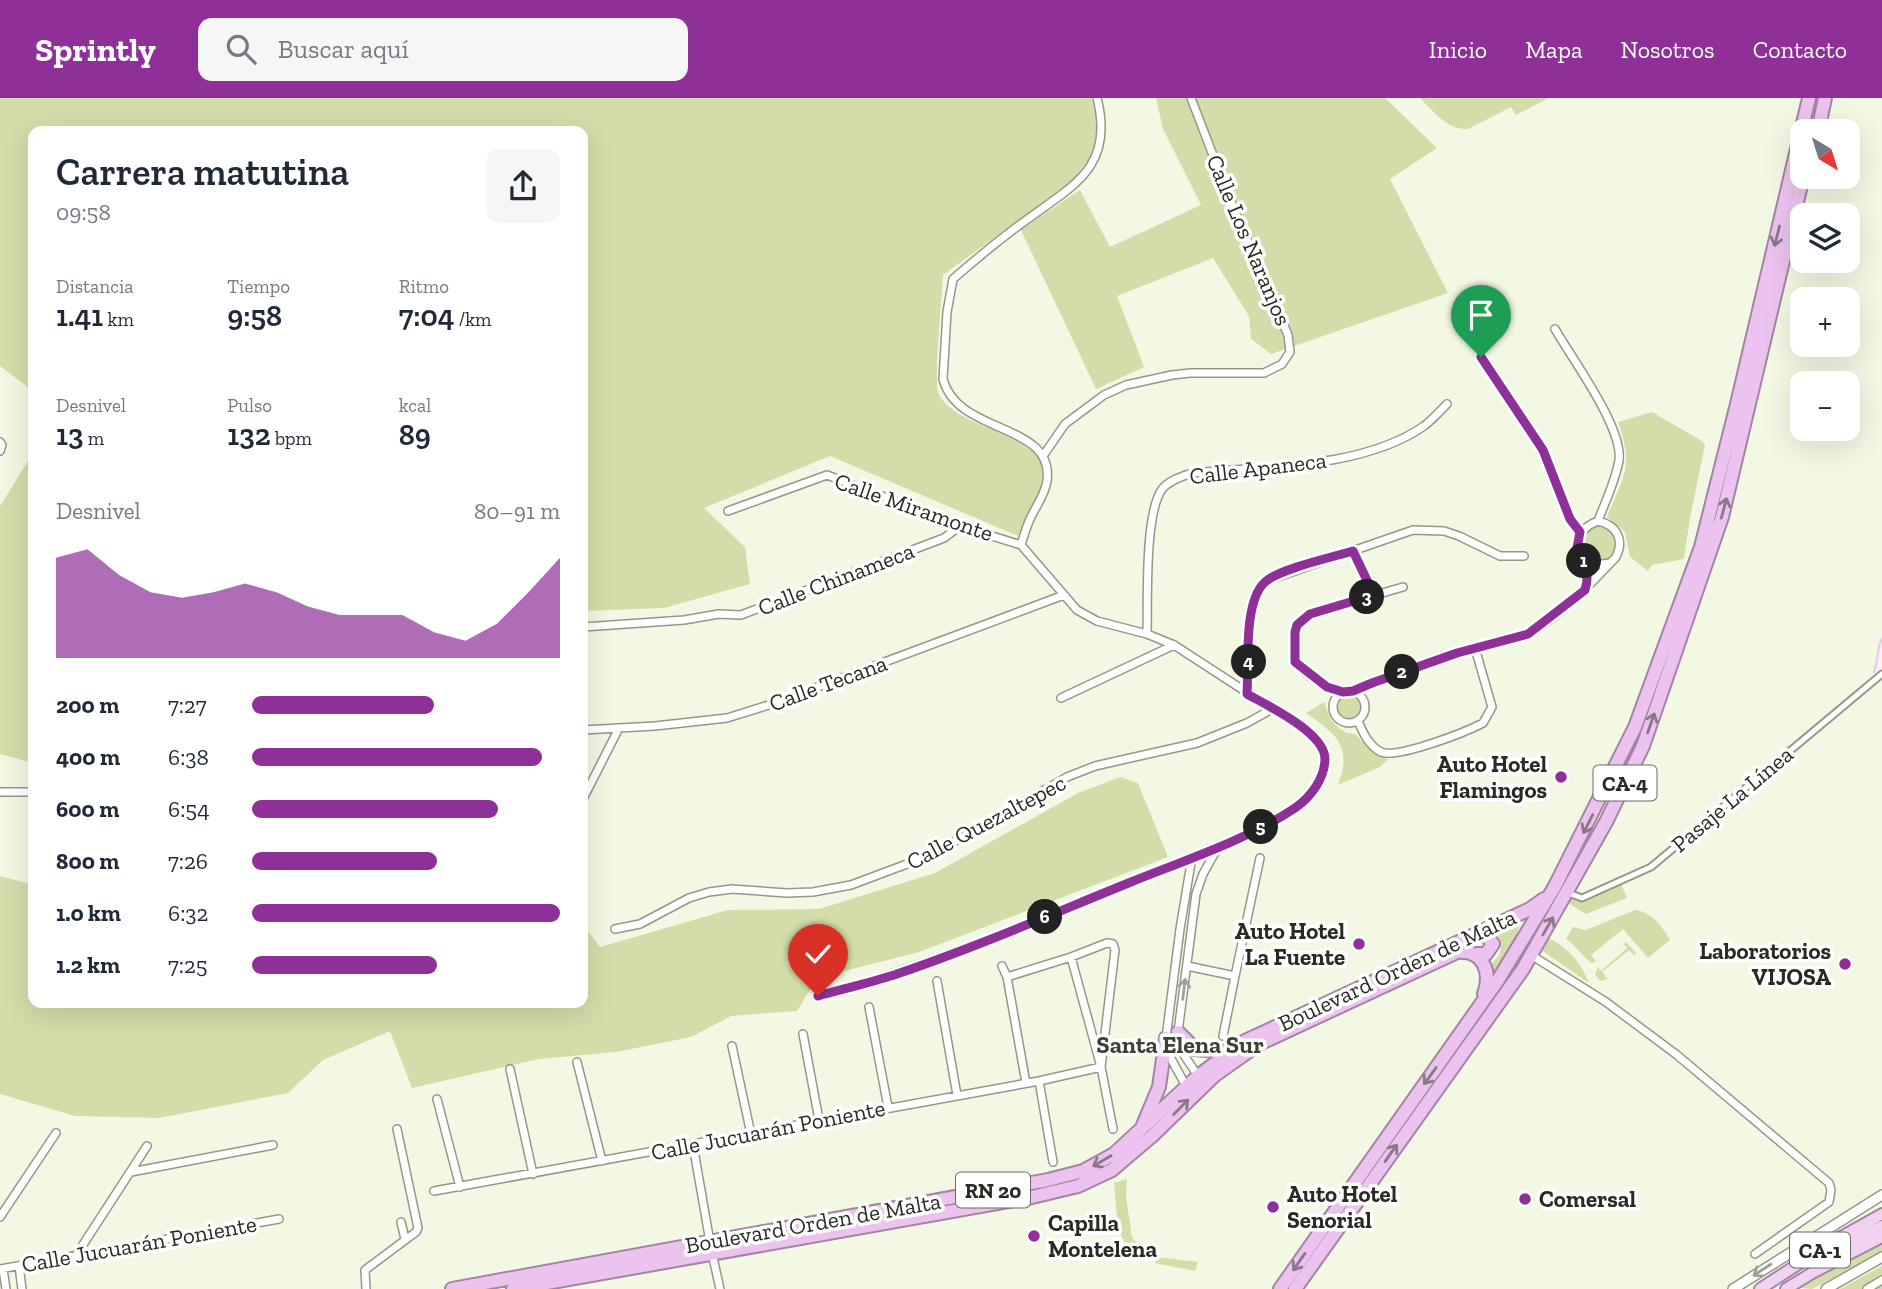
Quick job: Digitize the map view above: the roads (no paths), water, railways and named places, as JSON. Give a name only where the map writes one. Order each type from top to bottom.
[{"type":"highway","name":"CA-4","points":[[1280,1289],[1499,981],[1554,888],[1635,727],[1700,547],[1737,404],[1809,98]]},
{"type":"highway","points":[[1819,119],[1823,98]]},
{"type":"highway","name":"CA-4","points":[[1295,1289],[1531,955],[1568,893],[1643,746],[1722,517],[1802,189]]},
{"type":"highway","name":"Boulevard Orden de Malta","points":[[513,1289],[1083,1171],[1114,1154],[1186,1086],[1229,1052],[1259,1034],[1530,909],[1554,888]]},
{"type":"highway","points":[[1470,936],[1486,935],[1493,942],[1488,953],[1477,954]]},
{"type":"highway","name":"Boulevard Orden de Malta","points":[[452,1289],[1032,1197],[1078,1186],[1112,1170],[1152,1136],[1215,1075],[1259,1044],[1454,953],[1466,951],[1477,954],[1486,969],[1488,983],[1470,1021]]},
{"type":"highway","points":[[1140,1131],[1159,1087],[1172,1035],[1195,1049],[1229,1052]]},
{"type":"main road","name":"CA-1","points":[[1760,1289],[1832,1242],[1882,1214]]},
{"type":"main road","points":[[1812,1273],[1833,1254],[1882,1226]]},
{"type":"main road","name":"CA-1","points":[[1786,1289],[1882,1237]]},
{"type":"street","points":[[818,996],[911,969],[1192,857],[1262,826],[1297,807],[1317,785],[1322,774],[1325,757],[1321,745],[1311,734],[1174,645],[1147,634],[1097,621],[1077,610],[1021,545],[1031,517],[1045,492],[1048,469],[1043,456],[1031,443],[962,410],[946,390],[943,379],[947,312],[953,279],[1023,222],[1078,183],[1090,168],[1102,135],[1097,98]]},
{"type":"street","name":"Calle Los Naranjos","points":[[1043,456],[1065,425],[1104,395],[1126,385],[1190,373],[1264,373],[1282,364],[1290,352],[1289,335],[1231,202],[1191,98]]},
{"type":"street","points":[[1555,329],[1601,404],[1613,431],[1619,458],[1600,522]]},
{"type":"street","points":[[1481,357],[1543,450],[1570,519],[1583,529]]},
{"type":"street","name":"Calle Apaneca","points":[[1147,634],[1153,516],[1164,488],[1178,478],[1192,473],[1331,460],[1368,451],[1407,437],[1426,425],[1447,404]]},
{"type":"street","points":[[0,442],[0,451]]},
{"type":"street","name":"Calle Miramonte","points":[[728,511],[827,475],[960,526],[1021,545]]},
{"type":"street","points":[[1403,587],[1310,614],[1297,625],[1293,654],[1295,662],[1327,687],[1343,692],[1353,691],[1475,648],[1528,634],[1585,590],[1619,553],[1620,540],[1614,528],[1600,522],[1583,529]]},
{"type":"street","name":"Calle Chinameca","points":[[588,627],[684,620],[719,614],[741,615],[944,538],[960,526]]},
{"type":"street","points":[[1583,529],[1577,548],[1586,562],[1585,590]]},
{"type":"street","points":[[1247,694],[1251,609],[1256,593],[1266,580],[1413,530],[1444,531],[1500,556],[1524,556]]},
{"type":"street","points":[[1353,551],[1374,595]]},
{"type":"street","points":[[1586,562],[1598,566],[1610,563]]},
{"type":"street","name":"Calle Tecana","points":[[588,730],[727,718],[772,704],[1064,595]]},
{"type":"street","points":[[1061,698],[1174,645]]},
{"type":"street","points":[[1357,721],[1373,747],[1386,754],[1417,747],[1483,723],[1492,707],[1475,648]]},
{"type":"street","name":"Pasaje La Línea","points":[[1568,893],[1582,898],[1651,867],[1882,674]]},
{"type":"street","points":[[1327,687],[1333,709],[1340,721],[1350,724],[1363,716],[1366,694],[1372,683]]},
{"type":"street","points":[[1353,691],[1362,697],[1366,706]]},
{"type":"street","points":[[1333,709],[1335,699],[1343,692]]},
{"type":"street","name":"Calle Quezaltepec","points":[[615,929],[640,924],[690,898],[709,892],[732,889],[813,892],[851,885],[931,855],[1067,777],[1095,766],[1197,743],[1247,723],[1272,709]]},
{"type":"street","points":[[588,789],[619,728]]},
{"type":"street","points":[[0,792],[28,792]]},
{"type":"street","points":[[1186,1086],[1169,1055],[1187,966],[1196,894],[1203,874],[1219,845]]},
{"type":"street","points":[[1192,857],[1180,929],[1172,1035],[1198,1076]]},
{"type":"street","points":[[1223,1036],[1259,858]]},
{"type":"street","points":[[1007,977],[1107,943],[1115,947],[1101,1067]]},
{"type":"street","points":[[1531,955],[1606,1002],[1677,1055],[1829,1183],[1829,1202],[1755,1254]]},
{"type":"street","points":[[1071,957],[1101,1067],[1113,1129]]},
{"type":"street","points":[[1002,966],[1007,977],[1026,1083]]},
{"type":"street","points":[[1187,966],[1235,976]]},
{"type":"street","points":[[937,981],[957,1095]]},
{"type":"street","points":[[869,1007],[888,1108]]},
{"type":"street","points":[[803,1034],[819,1120]]},
{"type":"street","points":[[732,1046],[751,1134]]},
{"type":"street","points":[[578,1062],[602,1161]]},
{"type":"street","name":"Calle Jucuarán Poniente","points":[[434,1191],[1039,1081],[1101,1067]]},
{"type":"street","points":[[510,1069],[534,1174]]},
{"type":"street","points":[[1039,1081],[1054,1162]]},
{"type":"street","points":[[437,1099],[460,1186]]},
{"type":"street","points":[[366,1289],[365,1270],[418,1228],[397,1129]]},
{"type":"street","points":[[0,1217],[56,1133]]},
{"type":"street","points":[[131,1172],[273,1145]]},
{"type":"street","points":[[693,1145],[719,1289]]},
{"type":"street","points":[[75,1257],[147,1146]]},
{"type":"street","points":[[1733,1289],[1882,1195]]},
{"type":"street","name":"Calle Jucuarán Poniente","points":[[1,1269],[279,1219]]},
{"type":"street","points":[[401,1222],[405,1239]]},
{"type":"street","points":[[1826,1289],[1882,1257]]},
{"type":"street","points":[[19,1266],[22,1289]]},
{"type":"street","points":[[1,1269],[6,1289]]},
{"type":"street","points":[[1867,1289],[1882,1280]]},
{"type":"waterway","points":[[1874,672],[1882,639]]},
{"type":"place","name":"Auto Hotel Flamingos","points":[[1561,777]]},
{"type":"place","name":"Auto Hotel La Fuente","points":[[1359,944]]},
{"type":"place","name":"Laboratorios VIJOSA","points":[[1845,964]]},
{"type":"place","name":"Comersal","points":[[1525,1199]]},
{"type":"place","name":"Auto Hotel Senorial","points":[[1273,1207]]},
{"type":"place","name":"Capilla Montelena","points":[[1034,1236]]},
{"type":"district","name":"Santa Elena Sur","points":[[1180,1044]]}]
